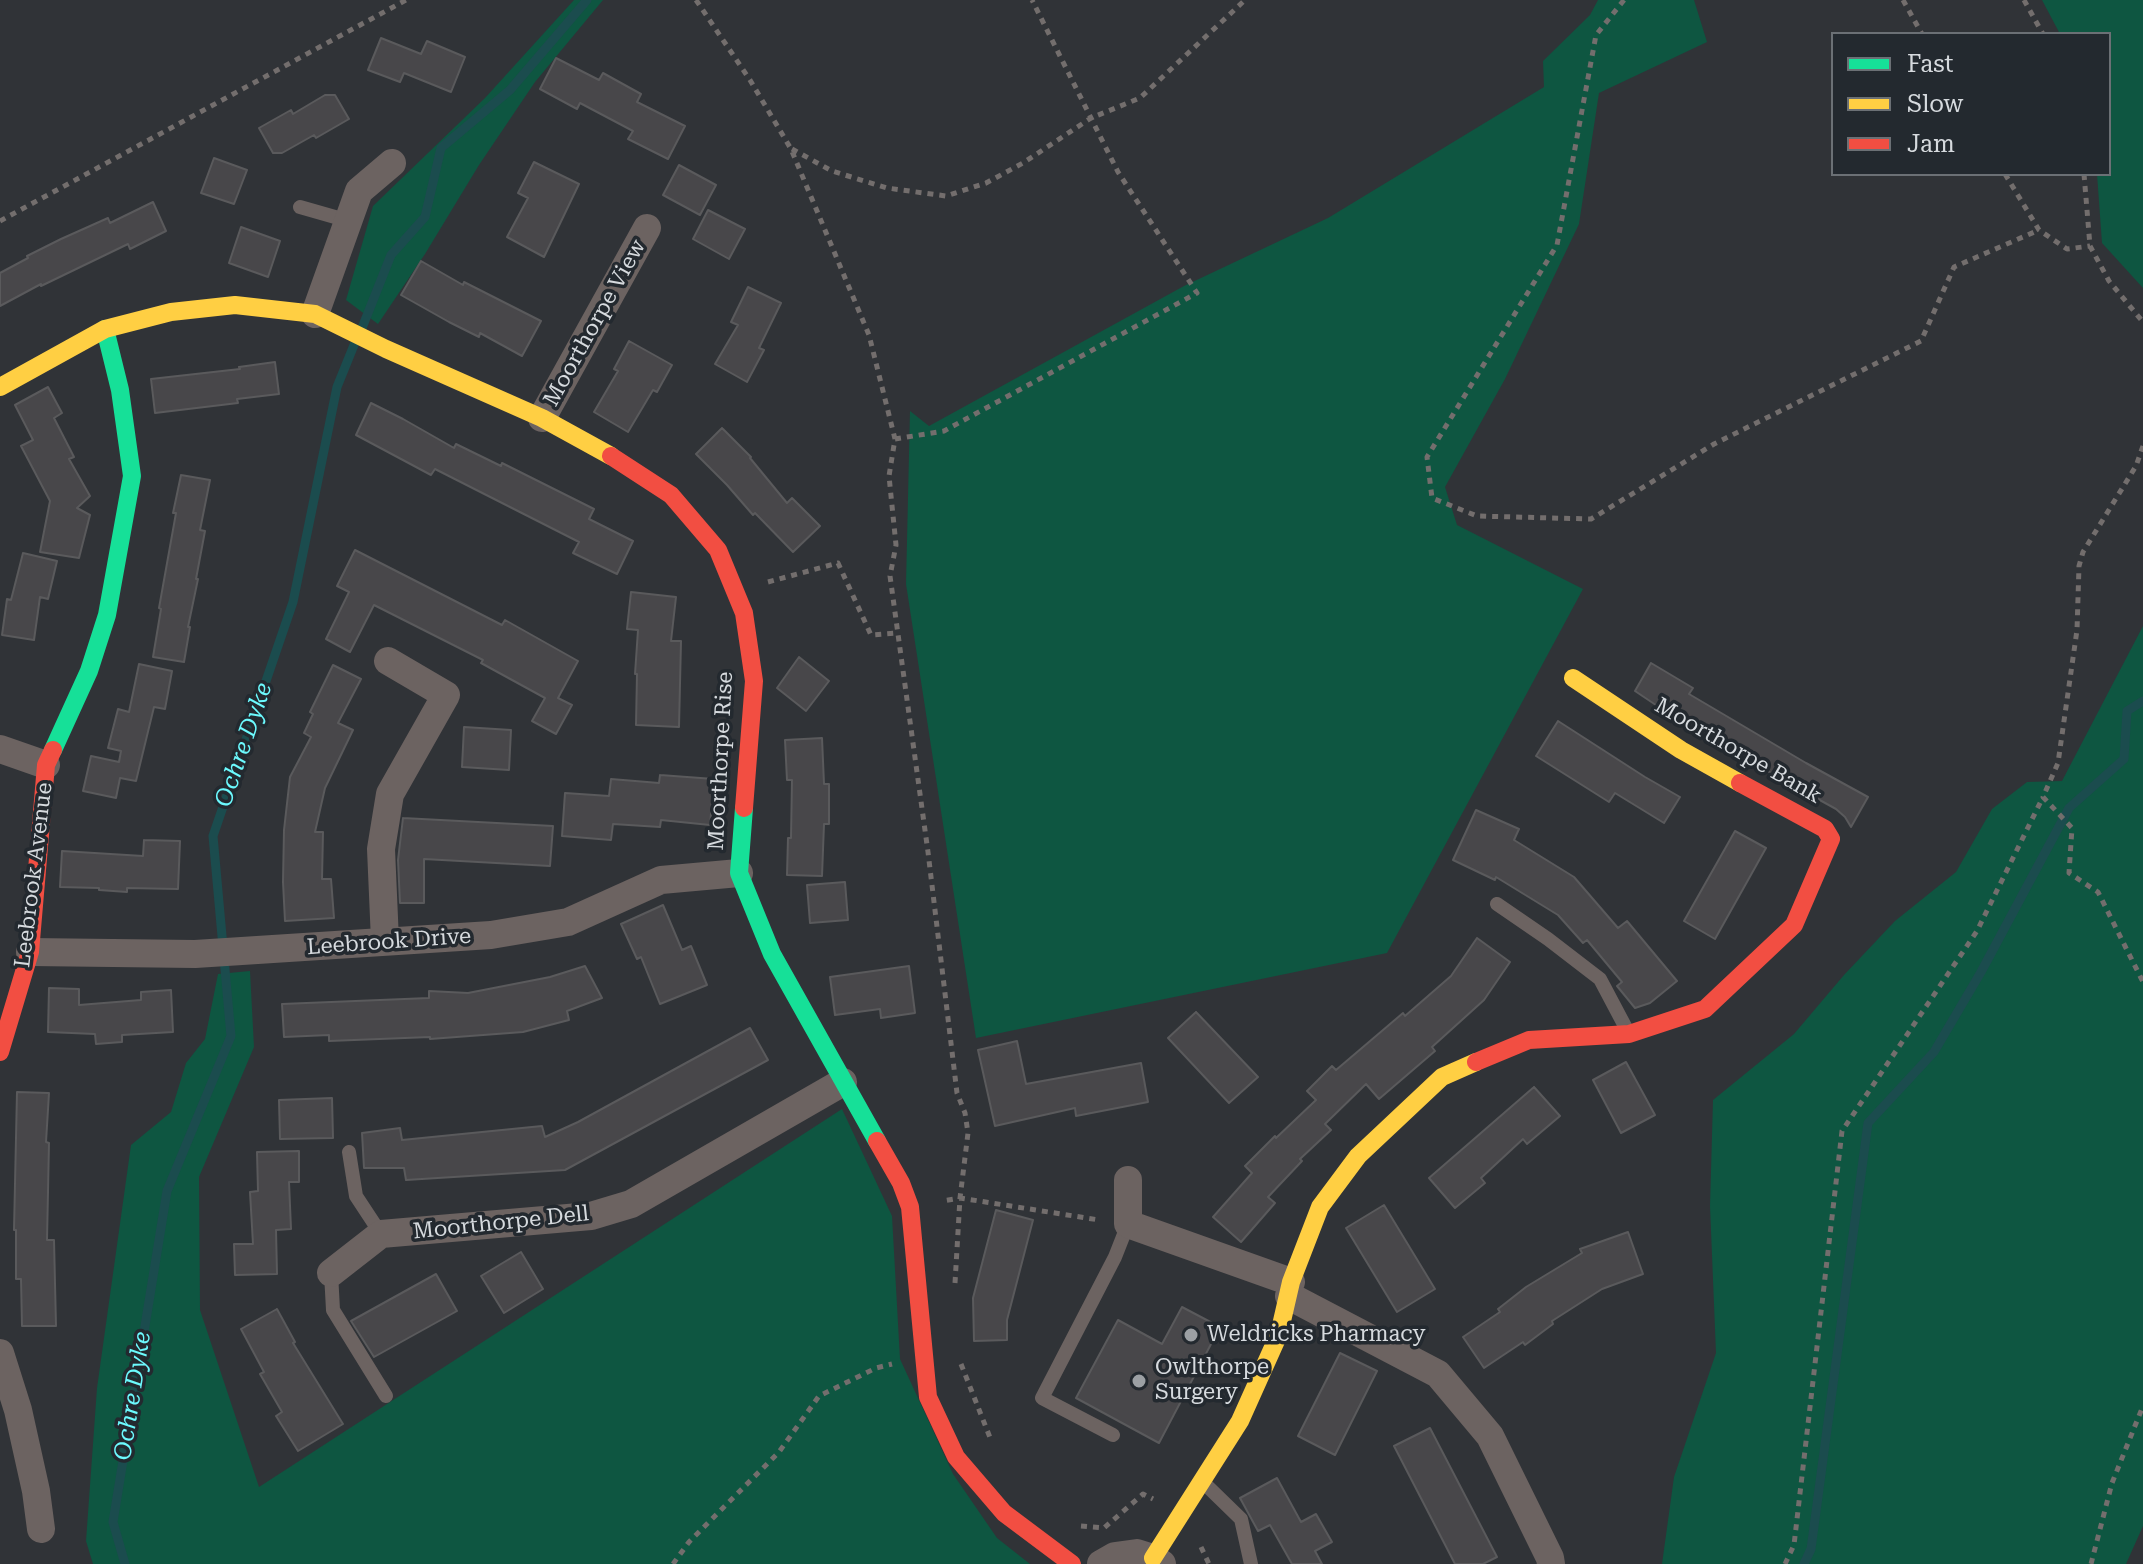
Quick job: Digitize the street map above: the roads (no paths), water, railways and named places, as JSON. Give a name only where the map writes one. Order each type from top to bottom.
[{"type":"street","points":[[322,318],[359,191],[392,163]]},
{"type":"street","name":"Moorthorpe View","points":[[542,418],[647,228]]},
{"type":"street","name":"Moorthorpe Rise","points":[[0,387],[105,329],[171,312],[235,305],[322,318],[542,418],[609,455],[671,495],[718,550],[744,613],[754,681],[739,873],[772,954],[901,1183],[910,1207],[928,1397],[956,1457],[1004,1513],[1072,1564]]},
{"type":"street","name":"Leebrook Avenue","points":[[0,1052],[30,952],[46,765],[89,671],[107,615],[132,476],[120,390],[105,329]]},
{"type":"street","points":[[385,941],[381,849],[390,794],[446,695],[388,661]]},
{"type":"street","name":"Moorthorpe Bank","points":[[1157,1561],[1202,1480],[1240,1421],[1279,1334],[1290,1289],[1320,1207],[1358,1156],[1442,1077],[1529,1040],[1629,1034],[1705,1009],[1794,925],[1831,839],[1825,829],[1681,750],[1573,678]]},
{"type":"street","points":[[0,749],[46,765]]},
{"type":"street","name":"Leebrook Drive","points":[[30,952],[195,954],[491,935],[568,922],[661,880],[739,873]]},
{"type":"street","name":"Moorthorpe Dell","points":[[331,1273],[381,1234],[591,1216],[631,1204],[843,1082]]},
{"type":"street","points":[[1128,1180],[1128,1224],[1290,1289],[1438,1374],[1490,1436],[1551,1564]]},
{"type":"street","points":[[0,1353],[18,1410],[41,1529]]},
{"type":"street","points":[[1101,1564],[1115,1556],[1137,1553],[1157,1561]]},
{"type":"lane","points":[[300,207],[349,221]]},
{"type":"lane","points":[[1497,904],[1600,979],[1629,1034]]},
{"type":"lane","points":[[349,1152],[356,1196],[381,1234]]},
{"type":"lane","points":[[1113,1435],[1042,1398],[1115,1257],[1128,1224]]},
{"type":"lane","points":[[331,1273],[333,1310],[386,1396]]},
{"type":"lane","points":[[1202,1480],[1241,1519],[1251,1564]]},
{"type":"waterway","name":"Ochre Dyke","points":[[362,328],[391,255],[425,217],[441,148],[510,90],[587,0]]},
{"type":"waterway","name":"Ochre Dyke","points":[[125,1564],[113,1522],[167,1191],[231,1036],[213,836],[293,602],[337,387],[354,345]]},
{"type":"waterway","points":[[1804,1564],[1811,1549],[1868,1123],[1934,1052],[2069,808],[2124,759],[2127,711],[2143,701]]},
{"type":"place","name":"Weldricks Pharmacy","points":[[1191,1335]]},
{"type":"place","name":"Owlthorpe Surgery","points":[[1139,1381]]}]
